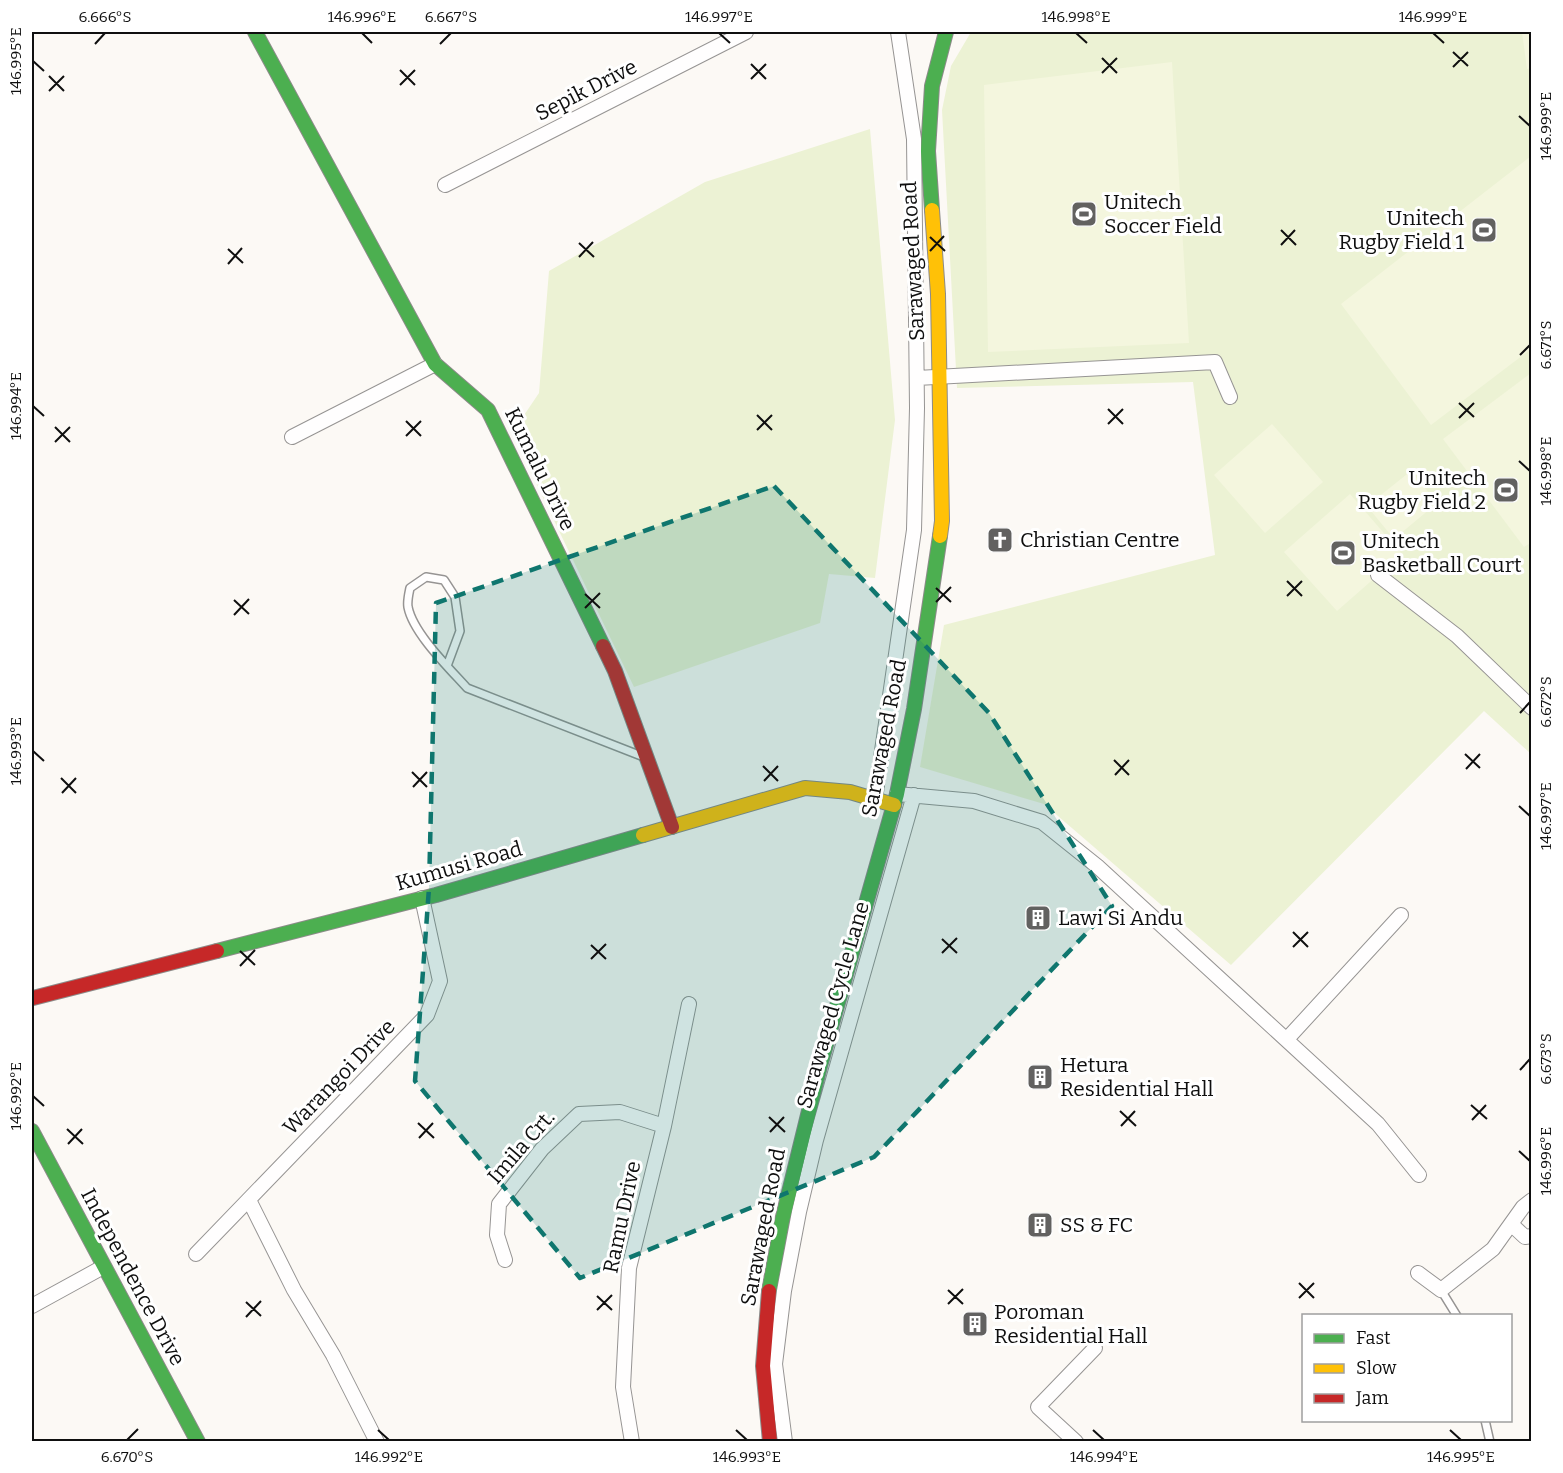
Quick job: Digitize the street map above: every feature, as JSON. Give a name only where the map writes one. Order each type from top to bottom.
[{"type":"street","name":"Kumalu Drive","points":[[255,32],[435,364],[488,410],[615,671],[672,827]]},
{"type":"street","points":[[446,185],[746,32]]},
{"type":"street","points":[[875,800],[914,530],[917,378],[914,139],[898,32]]},
{"type":"street","name":"Sarawaged Road","points":[[770,1442],[763,1366],[767,1302],[782,1221],[820,1066],[896,799],[914,709],[942,521],[938,294],[928,151],[932,86],[946,32]]},
{"type":"street","points":[[917,378],[1215,362],[1230,397]]},
{"type":"street","points":[[292,437],[435,364]]},
{"type":"street","points":[[1378,575],[1457,636],[1532,708]]},
{"type":"street","name":"Kumusi Road","points":[[33,998],[423,898],[805,788],[850,792],[875,800],[896,799]]},
{"type":"street","points":[[896,799],[914,795],[974,801],[1042,822],[1097,866],[1378,1124],[1419,1175]]},
{"type":"street","name":"Sarawaged Cycle Lane","points":[[785,1442],[776,1364],[784,1291],[797,1223],[816,1140],[914,795]]},
{"type":"street","name":"Warangoi Drive","points":[[196,1254],[427,1015],[440,981],[423,898]]},
{"type":"street","points":[[1287,1039],[1401,915]]},
{"type":"street","name":"Ramu Drive","points":[[632,1442],[623,1387],[629,1268],[664,1126],[689,1004]]},
{"type":"street","name":"Imila Crt.","points":[[505,1260],[497,1235],[499,1204],[542,1149],[579,1114],[620,1112],[664,1126]]},
{"type":"street","name":"Independence Drive","points":[[32,1131],[198,1442]]},
{"type":"street","points":[[249,1200],[294,1290],[333,1355],[377,1442]]},
{"type":"street","points":[[1418,1273],[1441,1290],[1493,1248],[1523,1207],[1532,1200]]},
{"type":"street","points":[[1511,1224],[1525,1237],[1532,1236]]},
{"type":"street","points":[[32,1306],[103,1267]]},
{"type":"street","points":[[1076,1442],[1038,1407],[1095,1348]]},
{"type":"lane","points":[[447,666],[460,631],[455,597],[444,580],[426,577],[410,588],[408,606],[422,637],[447,666],[467,688],[647,758]]},
{"type":"lane","points":[[1441,1290],[1456,1314]]},
{"type":"lane","points":[[1485,1422],[1490,1442]]},
{"type":"highlighted area","points":[[774,486],[989,713],[1112,906],[874,1157],[580,1278],[415,1081],[429,888],[436,603]]},
{"type":"green space","points":[[971,32],[1531,32],[1531,754],[1484,711],[1231,965],[1044,804],[920,767],[944,625],[1215,555],[1193,382],[957,388],[942,110],[951,66]]},
{"type":"green space","points":[[1522,32],[1531,32],[1531,68],[1527,69]]},
{"type":"green space","name":"Unitech Soccer Field","points":[[1172,62],[1189,343],[988,352],[984,85]]},
{"type":"green space","points":[[870,129],[895,420],[875,578],[829,574],[820,623],[634,687],[512,433],[539,393],[549,271],[705,182]]},
{"type":"green space","name":"Unitech Rugby Field 1","points":[[1531,156],[1531,349],[1431,425],[1341,304]]},
{"type":"green space","name":"Unitech Rugby Field 2","points":[[1531,373],[1532,542],[1524,547],[1443,439]]},
{"type":"green space","points":[[1272,424],[1323,482],[1265,533],[1214,475]]},
{"type":"green space","points":[[1411,471],[1437,503],[1394,539],[1367,506]]},
{"type":"green space","name":"Unitech Basketball Court","points":[[1350,494],[1402,554],[1337,611],[1284,552]]},
{"type":"traffic: fast","points":[[255,32],[435,364],[488,410],[603,646]]},
{"type":"traffic: fast","points":[[932,210],[928,151],[932,86],[946,32]]},
{"type":"traffic: fast","points":[[769,1291],[782,1221],[820,1066],[897,794],[914,709],[940,536]]},
{"type":"traffic: fast","points":[[217,951],[436,895],[643,835]]},
{"type":"traffic: fast","points":[[32,1131],[198,1442]]},
{"type":"traffic: slow","points":[[932,210],[938,294],[942,521],[940,536]]},
{"type":"traffic: slow","points":[[643,835],[805,788],[850,792],[894,805]]},
{"type":"traffic: jam","points":[[603,646],[615,671],[672,827]]},
{"type":"traffic: jam","points":[[33,998],[217,951]]},
{"type":"traffic: jam","points":[[769,1291],[763,1366],[770,1442]]},
{"type":"place","name":"Unitech Soccer Field","points":[[1084,214]]},
{"type":"place","name":"Unitech Rugby Field 1","points":[[1484,230]]},
{"type":"place","name":"Unitech Rugby Field 2","points":[[1506,490]]},
{"type":"place","name":"Christian Centre","points":[[1000,540]]},
{"type":"place","name":"Unitech Basketball Court","points":[[1343,553]]},
{"type":"place","name":"Lawi Si Andu","points":[[1038,918]]},
{"type":"place","name":"Hetura Residential Hall","points":[[1040,1077]]},
{"type":"place","name":"SS & FC","points":[[1040,1225]]},
{"type":"place","name":"Poroman Residential Hall","points":[[975,1324]]}]
